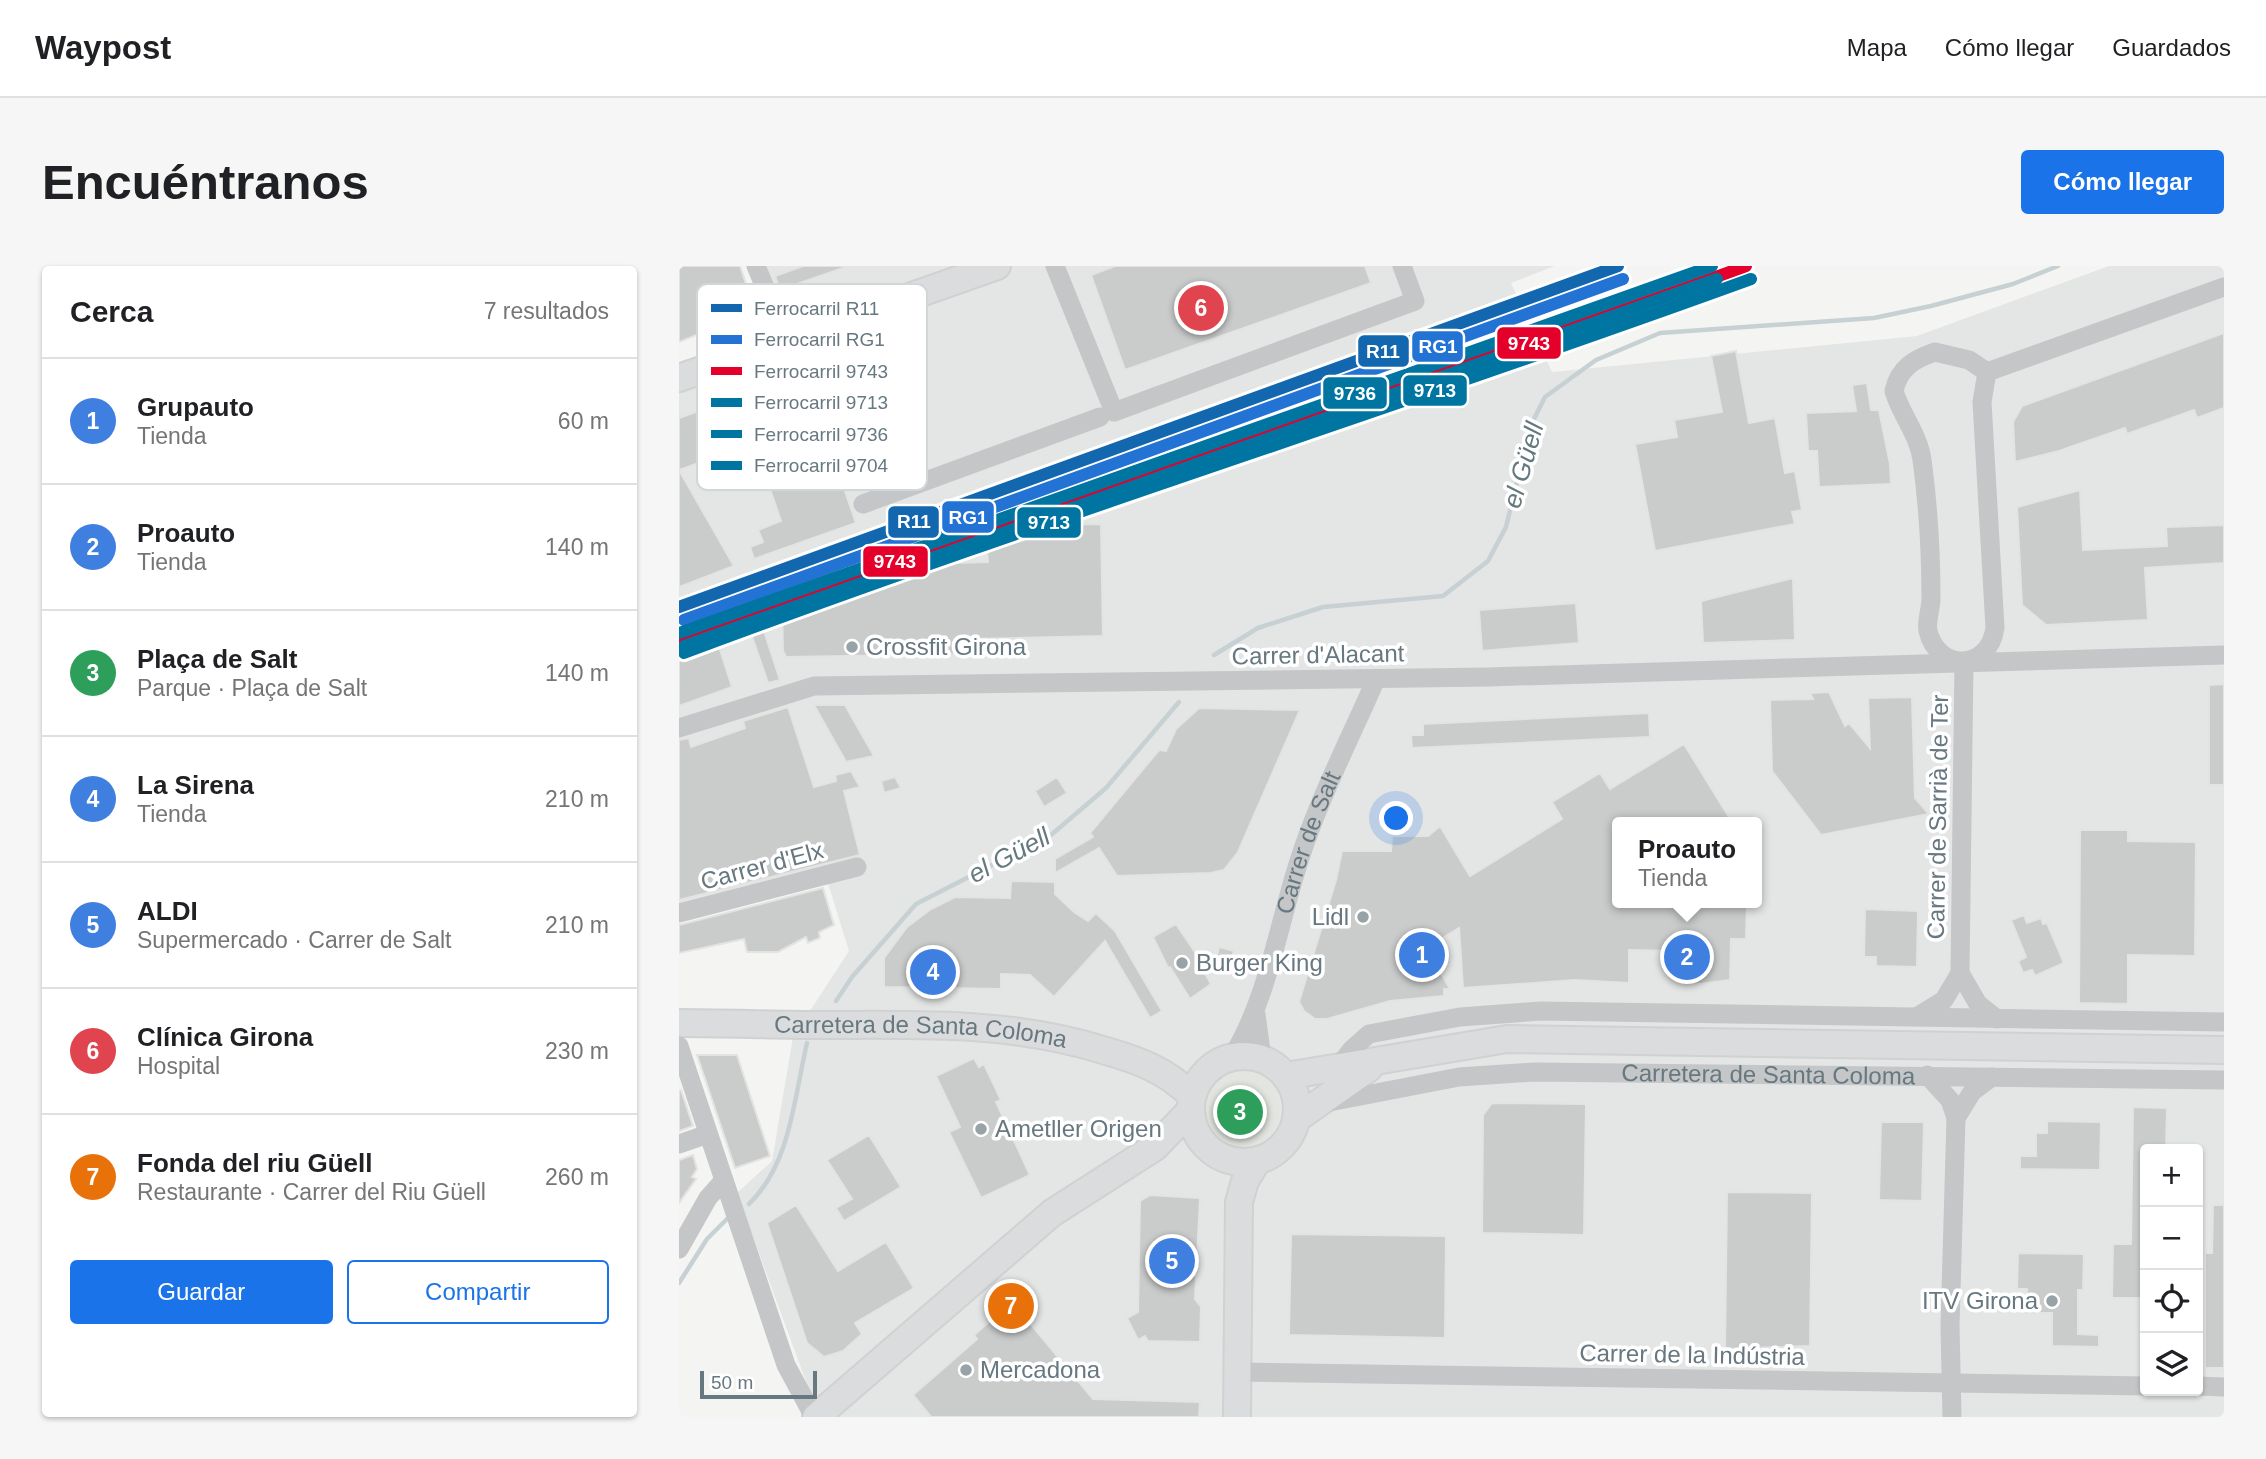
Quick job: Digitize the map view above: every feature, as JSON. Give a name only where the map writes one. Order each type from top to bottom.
[{"type":"street","points":[[756,266],[764,284]]},
{"type":"street","points":[[927,291],[997,266]]},
{"type":"street","points":[[1055,266],[1107,415]]},
{"type":"street","points":[[927,481],[1415,301],[1402,266]]},
{"type":"street","points":[[1987,372],[2223,288]]},
{"type":"street","name":"Carrer de Sarrià de Ter","points":[[1935,352],[1969,360],[1987,372],[1982,402],[1995,628],[1994,639],[1987,650],[1977,658],[1964,662],[1941,653],[1928,628],[1931,600],[1922,457],[1894,391],[1897,379],[1905,367],[1918,357],[1935,352]]},
{"type":"street","points":[[679,378],[697,372]]},
{"type":"street","points":[[863,504],[901,490]]},
{"type":"street","name":"Carrer d'Alacant","points":[[679,728],[814,686],[1376,679],[2224,655]]},
{"type":"street","name":"Carrer de Sarrià de Ter","points":[[1964,662],[1960,973],[1971,994],[1997,1019]]},
{"type":"street","name":"Carrer de Salt","points":[[1232,1056],[1256,1013],[1299,859],[1376,679]]},
{"type":"street","name":"Carrer d'Elx","points":[[679,913],[857,867]]},
{"type":"street","name":"Carrer de Sarrià de Ter","points":[[1917,1017],[1944,1000],[1960,973]]},
{"type":"street","points":[[1336,1070],[1352,1049],[1369,1034],[1460,1017],[1541,1011],[2224,1022]]},
{"type":"street","name":"Carrer de Salt","points":[[1256,1013],[1262,1059]]},
{"type":"street","name":"Carretera de Santa Coloma","points":[[679,1023],[955,1025],[1025,1030],[1076,1041],[1157,1068],[1195,1094]]},
{"type":"street","name":"Carretera de Santa Coloma","points":[[1286,1076],[1336,1070],[1416,1052],[1507,1039],[2224,1050]]},
{"type":"street","points":[[679,1046],[786,1365],[815,1417],[1052,1213],[1155,1147],[1218,1061],[1232,1056],[1262,1059],[1286,1076],[1305,1112],[1283,1145],[1257,1161],[1237,1162],[1213,1151],[1155,1147]]},
{"type":"street","name":"Carretera de Santa Coloma","points":[[1305,1112],[1376,1063]]},
{"type":"street","name":"Carretera de Santa Coloma","points":[[1305,1112],[1459,1077],[1534,1072],[2224,1080]]},
{"type":"street","points":[[1927,1076],[1950,1100],[1956,1118],[1950,1326],[1952,1417]]},
{"type":"street","points":[[1956,1118],[1972,1092],[1992,1077]]},
{"type":"street","points":[[1195,1094],[1195,1130],[1213,1151],[1240,1195]]},
{"type":"street","points":[[679,1144],[708,1134]]},
{"type":"street","points":[[1237,1417],[1240,1195],[1257,1161]]},
{"type":"street","points":[[679,1249],[708,1198],[724,1180]]},
{"type":"street","name":"Carrer de la Indústria","points":[[1238,1373],[2140,1386]]},
{"type":"street","points":[[2203,1387],[2224,1387]]},
{"type":"shaded area","points":[[756,266],[1555,266],[1511,283],[1552,372],[1917,336],[2109,266],[2224,266],[2224,1417],[819,1417],[737,1193],[772,1161],[793,1037],[849,951],[826,877],[679,916],[679,378],[697,372],[697,490],[927,490],[927,284],[763,284]]},
{"type":"shaded area","points":[[1240,1070],[1255,1073],[1267,1082],[1276,1094],[1279,1109],[1276,1124],[1267,1136],[1255,1145],[1240,1148],[1225,1145],[1213,1136],[1204,1124],[1201,1109],[1204,1094],[1213,1082],[1225,1073]]},
{"type":"building","points":[[679,266],[740,266],[746,284],[697,284],[697,335],[679,342]]},
{"type":"building","points":[[803,266],[843,266],[797,284],[778,284],[775,276]]},
{"type":"building","points":[[1115,266],[1365,266],[1371,283],[1125,370],[1091,275]]},
{"type":"building","points":[[2224,333],[2224,408],[2197,418],[2194,410],[2127,434],[2125,428],[2059,451],[2015,462],[2013,422],[2022,406]]},
{"type":"building","points":[[1736,351],[1749,423],[1775,418],[1785,473],[1795,471],[1802,510],[1792,512],[1795,524],[1655,551],[1635,444],[1677,437],[1674,420],[1722,412],[1711,356]]},
{"type":"building","points":[[1867,383],[1871,410],[1879,410],[1890,464],[1891,484],[1819,487],[1817,451],[1808,451],[1806,413],[1856,411],[1852,385]]},
{"type":"building","points":[[697,412],[697,464],[679,470],[679,418]]},
{"type":"building","points":[[679,470],[734,566],[679,587]]},
{"type":"building","points":[[770,490],[845,490],[856,523],[754,559],[750,547],[763,542],[758,530],[781,521]]},
{"type":"building","points":[[2080,490],[2083,550],[2167,546],[2166,527],[2224,525],[2224,563],[2145,568],[2148,620],[2046,625],[2022,605],[2017,507]]},
{"type":"building","points":[[1101,524],[1103,636],[974,639],[975,654],[786,657],[783,651],[782,609],[910,564],[988,562],[987,551],[1042,525]]},
{"type":"building","points":[[1793,578],[1795,640],[1703,643],[1701,601]]},
{"type":"building","points":[[750,594],[770,629],[764,631],[780,680],[768,683],[739,599]]},
{"type":"building","points":[[1576,603],[1579,643],[1482,651],[1479,610]]},
{"type":"building","points":[[709,615],[732,687],[679,706],[679,626]]},
{"type":"building","points":[[2224,684],[2224,785],[2209,785],[2209,685]]},
{"type":"building","points":[[1829,692],[1845,726],[1849,723],[1870,748],[1868,698],[1912,697],[1915,798],[1929,814],[1821,835],[1772,771],[1770,700],[1813,699],[1810,693]]},
{"type":"building","points":[[814,705],[845,705],[874,756],[846,762]]},
{"type":"building","points":[[788,707],[814,787],[836,781],[835,775],[851,771],[860,787],[844,791],[860,855],[679,900],[679,740],[689,738],[691,747],[745,728],[743,721]]},
{"type":"building","points":[[1199,708],[1300,710],[1238,852],[1224,870],[1211,873],[1117,876],[1099,848],[1055,873],[1055,859],[1093,837],[1090,833],[1159,750],[1166,751],[1176,729]]},
{"type":"building","points":[[1649,713],[1650,737],[1412,748],[1411,735],[1423,735],[1423,724]]},
{"type":"building","points":[[1684,744],[1729,817],[1612,817],[1612,908],[1747,908],[1746,939],[1731,939],[1730,980],[1700,984],[1676,981],[1669,978],[1670,951],[1629,950],[1629,983],[1575,980],[1463,988],[1459,928],[1427,948],[1450,989],[1444,989],[1444,996],[1390,1001],[1327,1019],[1315,1019],[1304,1011],[1299,1002],[1336,880],[1342,851],[1391,851],[1392,836],[1428,836],[1440,826],[1470,876],[1562,819],[1552,802],[1600,773],[1610,789]]},
{"type":"building","points":[[895,777],[901,788],[884,793],[881,781]]},
{"type":"building","points":[[1057,777],[1067,793],[1044,807],[1035,791]]},
{"type":"building","points":[[2080,830],[2128,830],[2128,841],[2196,842],[2195,956],[2128,955],[2128,1004],[2079,1003]]},
{"type":"building","points":[[1011,881],[1055,882],[1055,894],[1074,912],[1088,921],[1096,913],[1115,931],[1162,1011],[1150,1018],[1105,941],[1054,997],[1030,975],[1001,974],[1001,989],[884,987],[884,958],[907,927],[931,909],[955,897],[1010,898]]},
{"type":"building","points":[[823,888],[834,925],[819,932],[820,938],[808,943],[806,937],[778,952],[747,952],[744,939],[679,953],[679,925]]},
{"type":"building","points":[[1865,909],[1918,911],[1917,967],[1876,966],[1876,957],[1864,957]]},
{"type":"building","points":[[2024,915],[2027,923],[2041,918],[2043,924],[2047,923],[2064,963],[2035,976],[2032,970],[2023,973],[2018,961],[2026,957],[2011,920]]},
{"type":"building","name":"Burger King","points":[[1176,924],[1205,967],[1201,966],[1211,984],[1190,999],[1170,967],[1168,968],[1153,937]]},
{"type":"building","points":[[1219,947],[1234,951],[1228,973],[1214,969]]},
{"type":"building","points":[[697,1055],[737,1055],[770,1156],[735,1168]]},
{"type":"building","name":"Ametller Origen","points":[[974,1058],[979,1067],[984,1064],[1001,1100],[996,1102],[1030,1175],[981,1198],[949,1132],[960,1127],[936,1076]]},
{"type":"building","points":[[681,1090],[693,1126],[679,1131],[679,1091]]},
{"type":"building","points":[[1492,1103],[1586,1104],[1584,1235],[1482,1233],[1483,1115]]},
{"type":"building","points":[[2133,1107],[2167,1108],[2166,1144],[2140,1144],[2140,1298],[2112,1298],[2113,1244],[2131,1244]]},
{"type":"building","points":[[2047,1121],[2101,1122],[2100,1170],[2020,1169],[2020,1156],[2036,1156],[2036,1133],[2047,1133]]},
{"type":"building","points":[[1881,1122],[1924,1122],[1922,1201],[1879,1200]]},
{"type":"building","points":[[869,1135],[901,1187],[844,1221],[836,1208],[852,1199],[827,1160]]},
{"type":"building","points":[[693,1155],[697,1169],[692,1177],[696,1179],[679,1203],[679,1160]]},
{"type":"building","points":[[1727,1192],[1812,1193],[1810,1346],[1725,1349]]},
{"type":"building","points":[[1150,1195],[1200,1198],[1195,1299],[1201,1307],[1200,1342],[1148,1341],[1145,1336],[1138,1340],[1127,1318],[1138,1312],[1140,1201]]},
{"type":"building","points":[[796,1205],[838,1271],[886,1242],[914,1288],[855,1323],[862,1334],[843,1351],[824,1357],[807,1343],[767,1223]]},
{"type":"building","points":[[2213,1205],[2224,1205],[2224,1368],[2205,1368],[2205,1253],[2212,1253]]},
{"type":"building","points":[[1291,1234],[1446,1236],[1445,1338],[1289,1335]]},
{"type":"building","name":"ITV Girona","points":[[2018,1253],[2084,1254],[2083,1290],[2078,1290],[2078,1334],[2099,1335],[2099,1347],[2052,1346],[2052,1313],[2026,1313],[2027,1289],[2017,1289]]},
{"type":"building","points":[[1012,1302],[1093,1399],[1200,1402],[1199,1417],[931,1417],[913,1395],[977,1339],[974,1335]]},
{"type":"waterway","name":"el Güell","points":[[1214,655],[1258,628],[1323,607],[1443,596],[1488,561],[1506,527],[1531,425],[1545,397],[1596,360],[1660,333],[1874,318],[2013,284],[2058,266]]},
{"type":"waterway","name":"el Güell","points":[[836,1001],[852,977],[916,904],[1051,835],[1106,788],[1179,702]]},
{"type":"waterway","name":"el Güell","points":[[749,1204],[763,1188],[782,1150],[807,1043]]},
{"type":"waterway","name":"el Güell","points":[[679,1283],[707,1239],[728,1218]]},
{"type":"rail line","name":"R11","points":[[679,607],[1618,266]]},
{"type":"rail line","name":"9736","points":[[679,633],[1712,266]]},
{"type":"rail line","name":"9743","points":[[679,640],[945,544],[1746,266]]},
{"type":"rail line","name":"RG1","points":[[684,620],[1623,279]]},
{"type":"rail line","name":"9704","points":[[684,646],[1717,279]]},
{"type":"rail line","name":"9713","points":[[684,653],[950,557],[1751,279]]},
{"type":"place","name":"Clínica Girona","points":[[1201,308]]},
{"type":"place","name":"Crossfit Girona","points":[[852,647]]},
{"type":"place","name":"Lidl","points":[[1363,917]]},
{"type":"place","name":"Grupauto","points":[[1422,955]]},
{"type":"place","name":"Proauto","points":[[1687,957]]},
{"type":"place","name":"Burger King","points":[[1182,963]]},
{"type":"place","name":"La Sirena","points":[[933,972]]},
{"type":"place","name":"Plaça de Salt","points":[[1240,1112]]},
{"type":"place","name":"Ametller Origen","points":[[981,1129]]},
{"type":"place","name":"ALDI","points":[[1172,1261]]},
{"type":"place","name":"ITV Girona","points":[[2052,1301]]},
{"type":"place","name":"Fonda del riu Güell","points":[[1011,1306]]},
{"type":"place","name":"Mercadona","points":[[966,1370]]}]
